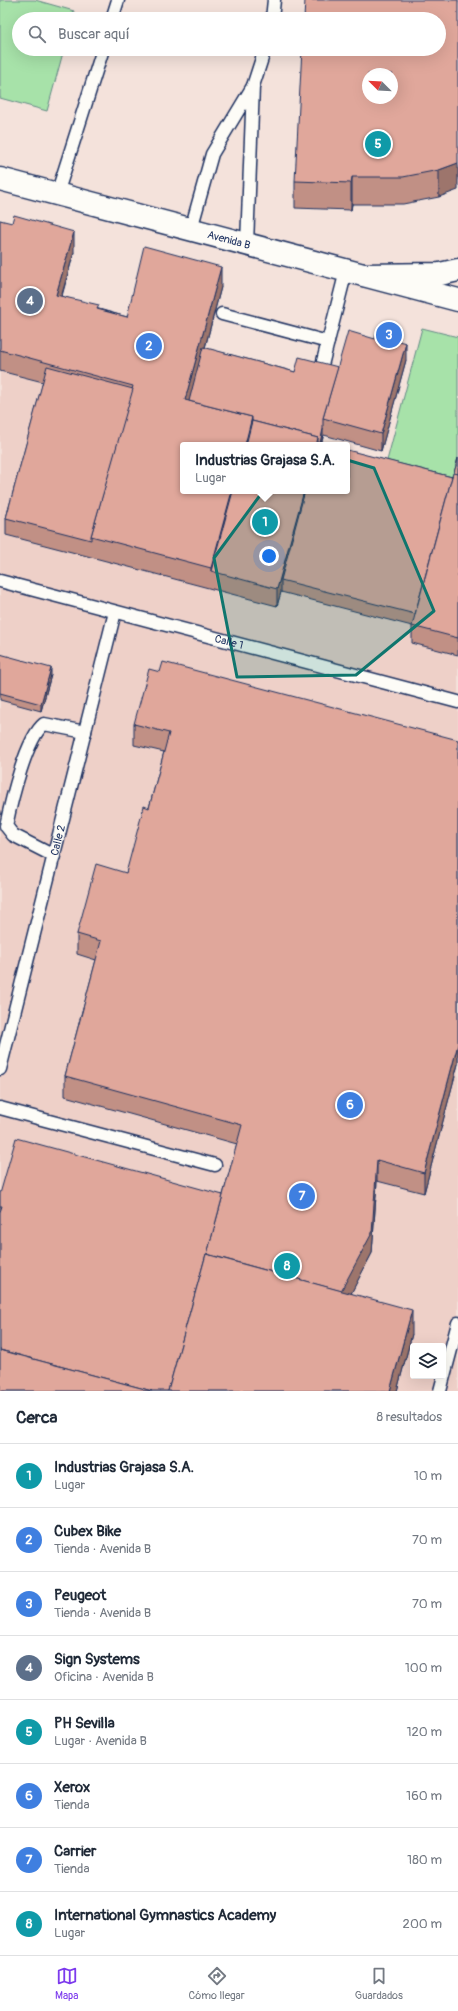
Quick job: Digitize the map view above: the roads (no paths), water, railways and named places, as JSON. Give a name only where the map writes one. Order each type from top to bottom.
[{"type":"main road","name":"Avenida B","points":[[0,179],[458,300]]},
{"type":"main road","points":[[355,273],[440,274],[458,270]]},
{"type":"lane","points":[[114,12],[118,0]]},
{"type":"lane","points":[[273,12],[274,0]]},
{"type":"lane","points":[[57,194],[101,56]]},
{"type":"lane","points":[[191,229],[212,154],[253,86],[263,56]]},
{"type":"lane","points":[[247,244],[253,86]]},
{"type":"lane","points":[[321,369],[328,342],[355,273]]},
{"type":"lane","points":[[222,314],[328,342]]},
{"type":"lane","name":"Calle 1","points":[[0,581],[458,702]]},
{"type":"lane","name":"Calle 2","points":[[0,1069],[115,612]]},
{"type":"lane","points":[[54,856],[12,835],[6,826],[10,809],[29,746],[38,729],[44,724],[85,732]]},
{"type":"lane","points":[[0,1108],[215,1165]]},
{"type":"lane","points":[[440,1391],[458,1323]]},
{"type":"place","name":"PH Sevilla","points":[[378,144]]},
{"type":"place","name":"Sign Systems","points":[[30,301]]},
{"type":"place","name":"Peugeot","points":[[389,335]]},
{"type":"place","name":"Cubex Bike","points":[[149,346]]},
{"type":"place","name":"Industrias Grajasa S.A.","points":[[265,522]]},
{"type":"place","name":"Xerox","points":[[350,1105]]},
{"type":"place","name":"Carrier","points":[[302,1196]]},
{"type":"place","name":"International Gymnastics Academy","points":[[287,1266]]}]
